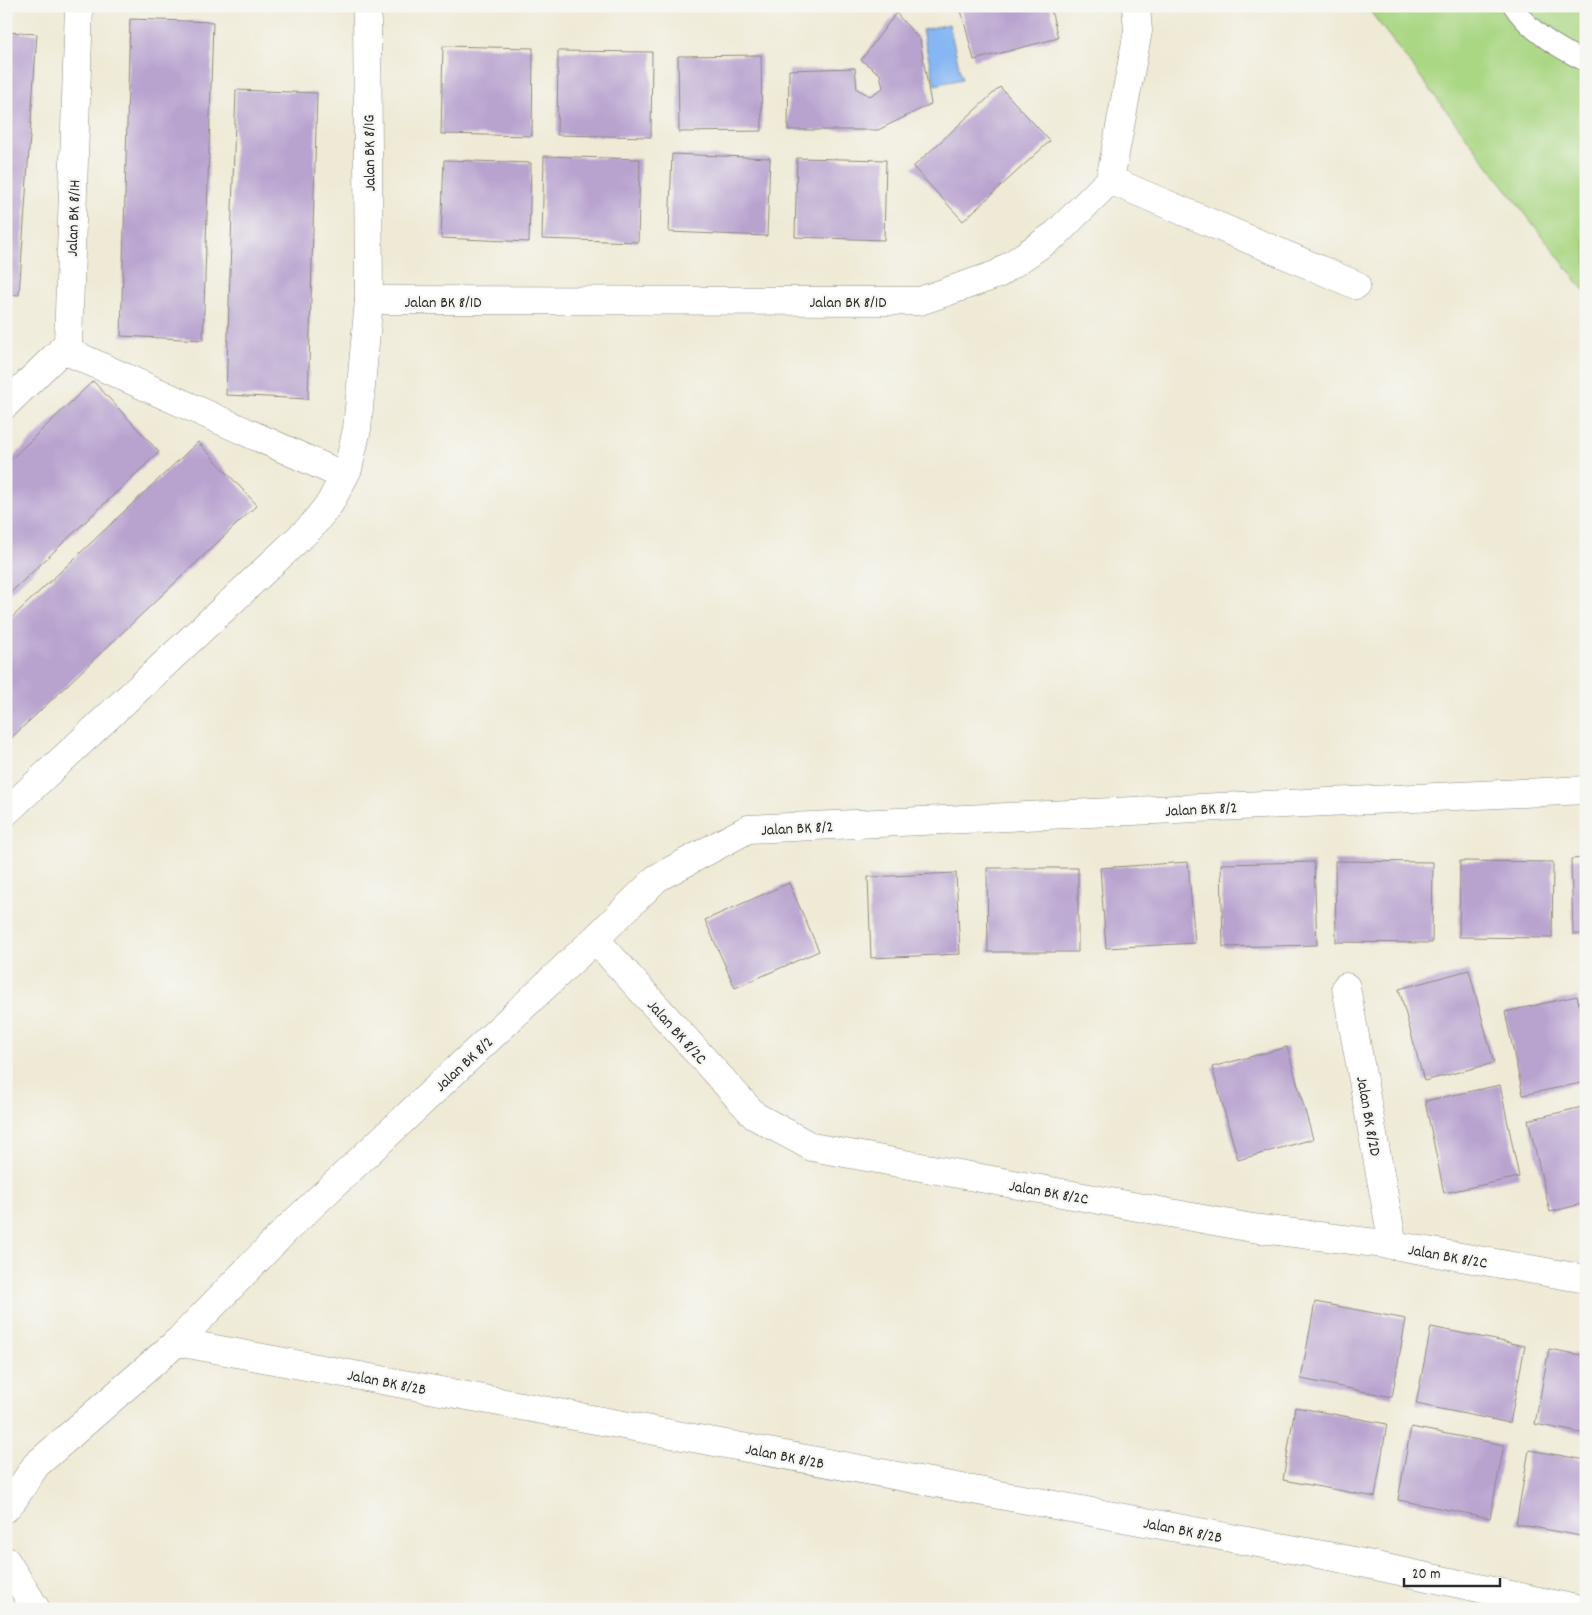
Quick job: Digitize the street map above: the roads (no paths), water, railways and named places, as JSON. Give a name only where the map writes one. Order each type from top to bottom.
[{"type":"street","name":"Jalan BK 8/1H","points":[[6,404],[68,344],[79,6]]},
{"type":"street","name":"Jalan BK 8/1G","points":[[6,812],[311,527],[330,504],[348,469],[357,429],[369,300],[367,6]]},
{"type":"street","points":[[1136,6],[1138,30],[1110,180],[1356,285]]},
{"type":"street","name":"Jalan BK 8/1D","points":[[369,300],[920,301],[998,274],[1056,234],[1110,180]]},
{"type":"street","points":[[62,349],[344,476]]},
{"type":"street","name":"Jalan BK 8/2","points":[[177,1342],[286,1229],[595,939],[657,878],[748,829],[1586,790]]},
{"type":"street","name":"Jalan BK 8/2C","points":[[595,939],[755,1116],[812,1147],[1252,1228],[1393,1245],[1586,1279]]},
{"type":"street","name":"Jalan BK 8/2D","points":[[1346,987],[1393,1245]]},
{"type":"street","points":[[6,1508],[36,1465],[177,1342]]},
{"type":"street","name":"Jalan BK 8/2B","points":[[177,1342],[1339,1558],[1576,1609]]},
{"type":"street","points":[[6,1472],[36,1465]]},
{"type":"street","points":[[6,1561],[36,1609]]},
{"type":"lane","points":[[1513,6],[1521,18],[1543,37],[1586,62]]},
{"type":"water","points":[[949,24],[962,79],[935,85],[922,30]]}]
